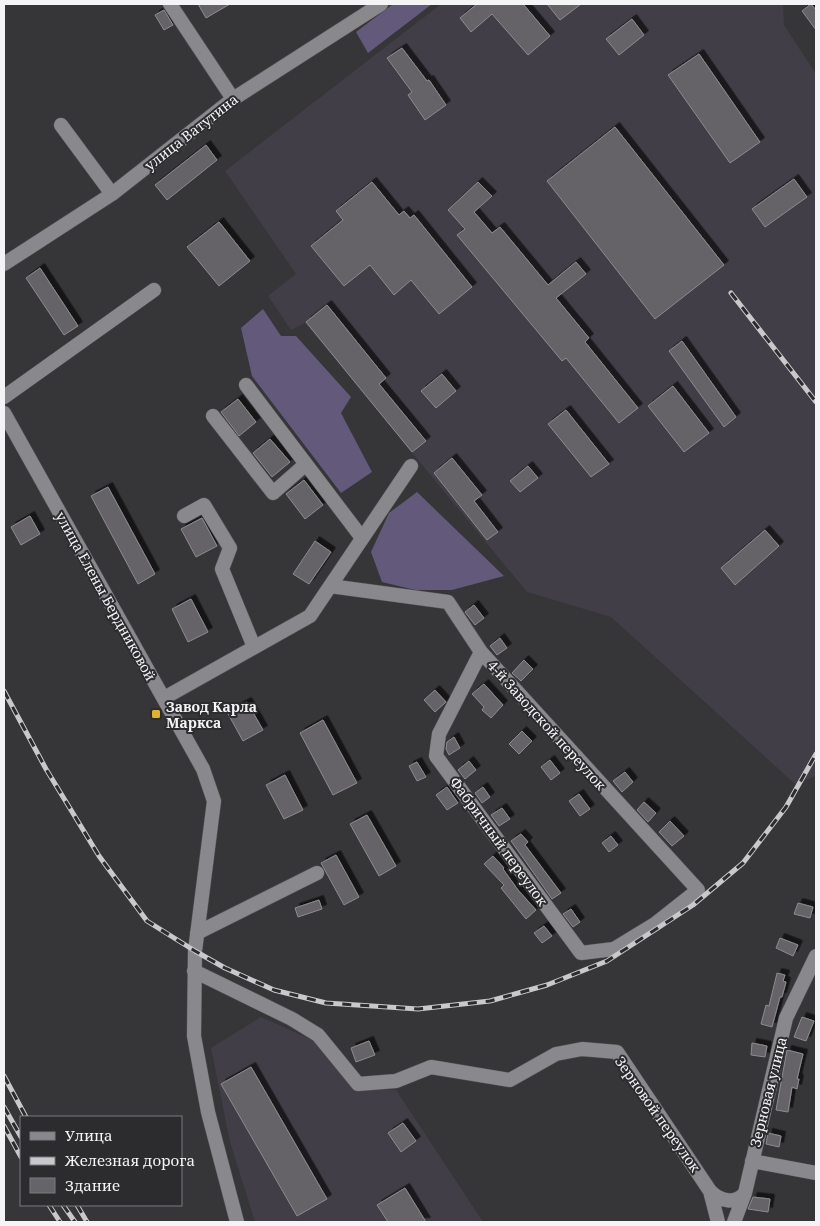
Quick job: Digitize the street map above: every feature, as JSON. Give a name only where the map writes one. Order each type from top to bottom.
[{"type":"street","points":[[170,4],[233,99]]},
{"type":"street","name":"улица Ватутина","points":[[4,264],[112,194],[233,99],[381,4]]},
{"type":"street","points":[[61,125],[112,194]]},
{"type":"street","points":[[4,397],[154,290]]},
{"type":"street","points":[[246,384],[362,538]]},
{"type":"street","name":"улица Елены Бердниковой","points":[[4,413],[203,769],[214,801],[197,933],[194,971],[194,1036],[208,1112],[237,1222]]},
{"type":"street","points":[[213,416],[272,494],[306,464]]},
{"type":"street","points":[[164,698],[310,616],[411,466]]},
{"type":"street","points":[[184,516],[204,505],[230,548],[222,570],[254,647]]},
{"type":"street","name":"4-й Заводской переулок","points":[[330,586],[448,602],[481,652],[698,890],[654,924]]},
{"type":"street","name":"Фабричный переулок","points":[[481,652],[439,734],[436,756],[581,953],[614,949],[654,924]]},
{"type":"street","points":[[197,933],[317,873]]},
{"type":"street","name":"Зерновая улица","points":[[734,1222],[745,1193],[786,1018],[816,956]]},
{"type":"street","name":"Зерновой переулок","points":[[194,971],[292,1019],[318,1035],[358,1084],[396,1081],[431,1067],[510,1080],[556,1054],[582,1049],[617,1052],[710,1191],[718,1222]]},
{"type":"street","points":[[752,1161],[816,1173]]},
{"type":"street","points":[[710,1191],[720,1199],[735,1201],[740,1199],[745,1193]]},
{"type":"shaded area","points":[[393,4],[432,4],[368,53],[356,32]]},
{"type":"shaded area","points":[[441,4],[783,4],[784,25],[816,74],[816,776],[795,784],[611,617],[527,592],[305,323],[291,330],[268,296],[296,274],[225,171]]},
{"type":"shaded area","points":[[263,309],[281,336],[296,336],[351,397],[341,413],[372,472],[341,493],[252,376],[241,328]]},
{"type":"shaded area","points":[[417,492],[504,576],[452,590],[415,590],[382,582],[371,552],[389,513]]},
{"type":"shaded area","points":[[261,1017],[317,1042],[355,1087],[396,1090],[483,1222],[255,1222],[230,1142],[211,1048]]},
{"type":"building","points":[[198,4],[230,4],[206,18]]},
{"type":"building","points":[[477,4],[523,4],[550,36],[528,55],[492,14],[471,32],[460,18]]},
{"type":"building","points":[[547,4],[581,4],[560,20]]},
{"type":"building","points":[[811,4],[816,10],[816,30],[802,11]]},
{"type":"building","points":[[164,10],[173,25],[164,30],[155,15]]},
{"type":"building","points":[[632,19],[644,35],[619,55],[606,39]]},
{"type":"building","points":[[402,48],[427,81],[429,80],[446,105],[425,120],[408,95],[412,92],[387,58]]},
{"type":"building","points":[[699,54],[760,142],[730,163],[668,75]]},
{"type":"building","points":[[615,127],[724,265],[655,319],[547,181]]},
{"type":"building","points":[[206,145],[217,160],[167,200],[155,185]]},
{"type":"building","points":[[794,179],[807,197],[765,227],[752,209]]},
{"type":"building","points":[[372,182],[399,215],[404,211],[410,218],[414,215],[472,287],[439,314],[411,280],[394,295],[370,265],[344,286],[311,246],[343,220],[336,211]]},
{"type":"building","points":[[478,182],[492,196],[474,212],[492,233],[500,227],[548,285],[576,262],[586,274],[556,298],[589,338],[585,342],[638,408],[619,423],[566,358],[562,361],[457,235],[465,229],[448,210]]},
{"type":"building","points":[[219,222],[250,261],[219,286],[187,247]]},
{"type":"building","points":[[40,268],[78,326],[64,335],[26,278]]},
{"type":"building","points":[[327,305],[386,378],[379,384],[426,441],[412,452],[306,322]]},
{"type":"building","points":[[682,341],[736,417],[724,427],[669,351]]},
{"type":"building","points":[[442,374],[456,391],[436,408],[421,391]]},
{"type":"building","points":[[673,386],[709,433],[684,452],[648,406]]},
{"type":"building","points":[[238,399],[256,422],[239,436],[221,412]]},
{"type":"building","points":[[566,410],[609,464],[591,477],[548,424]]},
{"type":"building","points":[[270,439],[290,462],[272,477],[253,453]]},
{"type":"building","points":[[452,458],[482,495],[474,501],[498,532],[487,540],[434,473]]},
{"type":"building","points":[[528,466],[538,478],[520,492],[510,481]]},
{"type":"building","points":[[304,480],[323,505],[305,519],[286,494]]},
{"type":"building","points":[[108,487],[155,574],[138,584],[91,496]]},
{"type":"building","points":[[30,516],[40,534],[21,545],[11,527]]},
{"type":"building","points":[[202,518],[217,546],[196,557],[181,529]]},
{"type":"building","points":[[765,530],[779,546],[735,585],[721,568]]},
{"type":"building","points":[[315,541],[331,552],[309,584],[293,574]]},
{"type":"building","points":[[191,599],[208,632],[188,642],[172,609]]},
{"type":"building","points":[[474,605],[484,618],[475,625],[465,612]]},
{"type":"building","points":[[500,638],[507,648],[497,655],[490,646]]},
{"type":"building","points":[[524,660],[533,669],[521,681],[512,673]]},
{"type":"building","points":[[484,684],[503,705],[491,718],[482,710],[484,707],[472,694]]},
{"type":"building","points":[[435,690],[446,702],[435,712],[424,700]]},
{"type":"building","points":[[247,702],[263,730],[243,741],[227,712]]},
{"type":"building","points":[[323,720],[357,783],[333,795],[300,733]]},
{"type":"building","points":[[522,731],[532,741],[519,754],[509,744]]},
{"type":"building","points":[[454,737],[460,748],[449,755],[446,749],[447,742]]},
{"type":"building","points":[[550,760],[560,773],[551,780],[541,767]]},
{"type":"building","points":[[469,761],[476,770],[465,779],[458,770]]},
{"type":"building","points":[[417,762],[426,777],[417,781],[409,766]]},
{"type":"building","points":[[625,772],[633,782],[622,792],[613,781]]},
{"type":"building","points":[[285,775],[303,810],[284,819],[266,785]]},
{"type":"building","points":[[447,787],[458,803],[447,810],[436,795]]},
{"type":"building","points":[[483,787],[490,797],[482,803],[475,793]]},
{"type":"building","points":[[579,794],[590,809],[580,816],[569,801]]},
{"type":"building","points":[[644,802],[656,813],[648,822],[637,810]]},
{"type":"building","points":[[502,808],[510,819],[499,826],[491,815]]},
{"type":"building","points":[[367,815],[396,866],[379,876],[350,824]]},
{"type":"building","points":[[670,821],[684,836],[672,846],[659,832]]},
{"type":"building","points":[[521,834],[528,842],[525,845],[561,893],[552,899],[511,841]]},
{"type":"building","points":[[611,836],[618,845],[609,852],[602,843]]},
{"type":"building","points":[[336,855],[359,897],[344,905],[321,863]]},
{"type":"building","points":[[493,856],[504,868],[518,890],[536,910],[526,919],[501,888],[504,885],[484,864]]},
{"type":"building","points":[[319,900],[322,909],[298,917],[295,908]]},
{"type":"building","points":[[798,903],[813,907],[810,918],[794,914]]},
{"type":"building","points":[[571,909],[580,922],[573,927],[563,914]]},
{"type":"building","points":[[544,926],[552,936],[542,943],[534,933]]},
{"type":"building","points":[[780,938],[798,945],[793,956],[776,948]]},
{"type":"building","points":[[777,973],[785,975],[783,981],[786,982],[772,1027],[761,1024],[766,1005],[769,1006]]},
{"type":"building","points":[[802,1017],[814,1021],[806,1041],[794,1037]]},
{"type":"building","points":[[369,1041],[375,1055],[356,1062],[351,1048]]},
{"type":"building","points":[[752,1043],[767,1046],[765,1057],[751,1055]]},
{"type":"building","points":[[787,1050],[803,1054],[797,1079],[799,1079],[797,1089],[792,1087],[788,1112],[776,1110]]},
{"type":"building","points":[[251,1067],[327,1199],[297,1216],[221,1084]]},
{"type":"building","points":[[403,1123],[416,1141],[401,1152],[388,1133]]},
{"type":"building","points":[[768,1133],[781,1136],[779,1147],[766,1144]]},
{"type":"building","points":[[405,1188],[426,1222],[388,1222],[377,1205]]},
{"type":"building","points":[[753,1197],[770,1199],[768,1212],[748,1209]]},
{"type":"railway","points":[[731,293],[816,402]]},
{"type":"railway","points":[[4,691],[46,769],[99,856],[147,921],[225,968],[274,990],[326,1003],[418,1009],[490,1001],[547,985],[607,961],[693,905],[743,863],[786,807],[816,754]]},
{"type":"railway","points":[[4,1076],[25,1116]]},
{"type":"railway","points":[[4,1107],[20,1135]]},
{"type":"railway","points":[[4,1126],[20,1155]]},
{"type":"railway","points":[[50,1206],[60,1222]]},
{"type":"railway","points":[[64,1206],[75,1222]]},
{"type":"railway","points":[[78,1206],[87,1222]]},
{"type":"place","name":"Завод Карла Маркса","points":[[156,714]]}]
